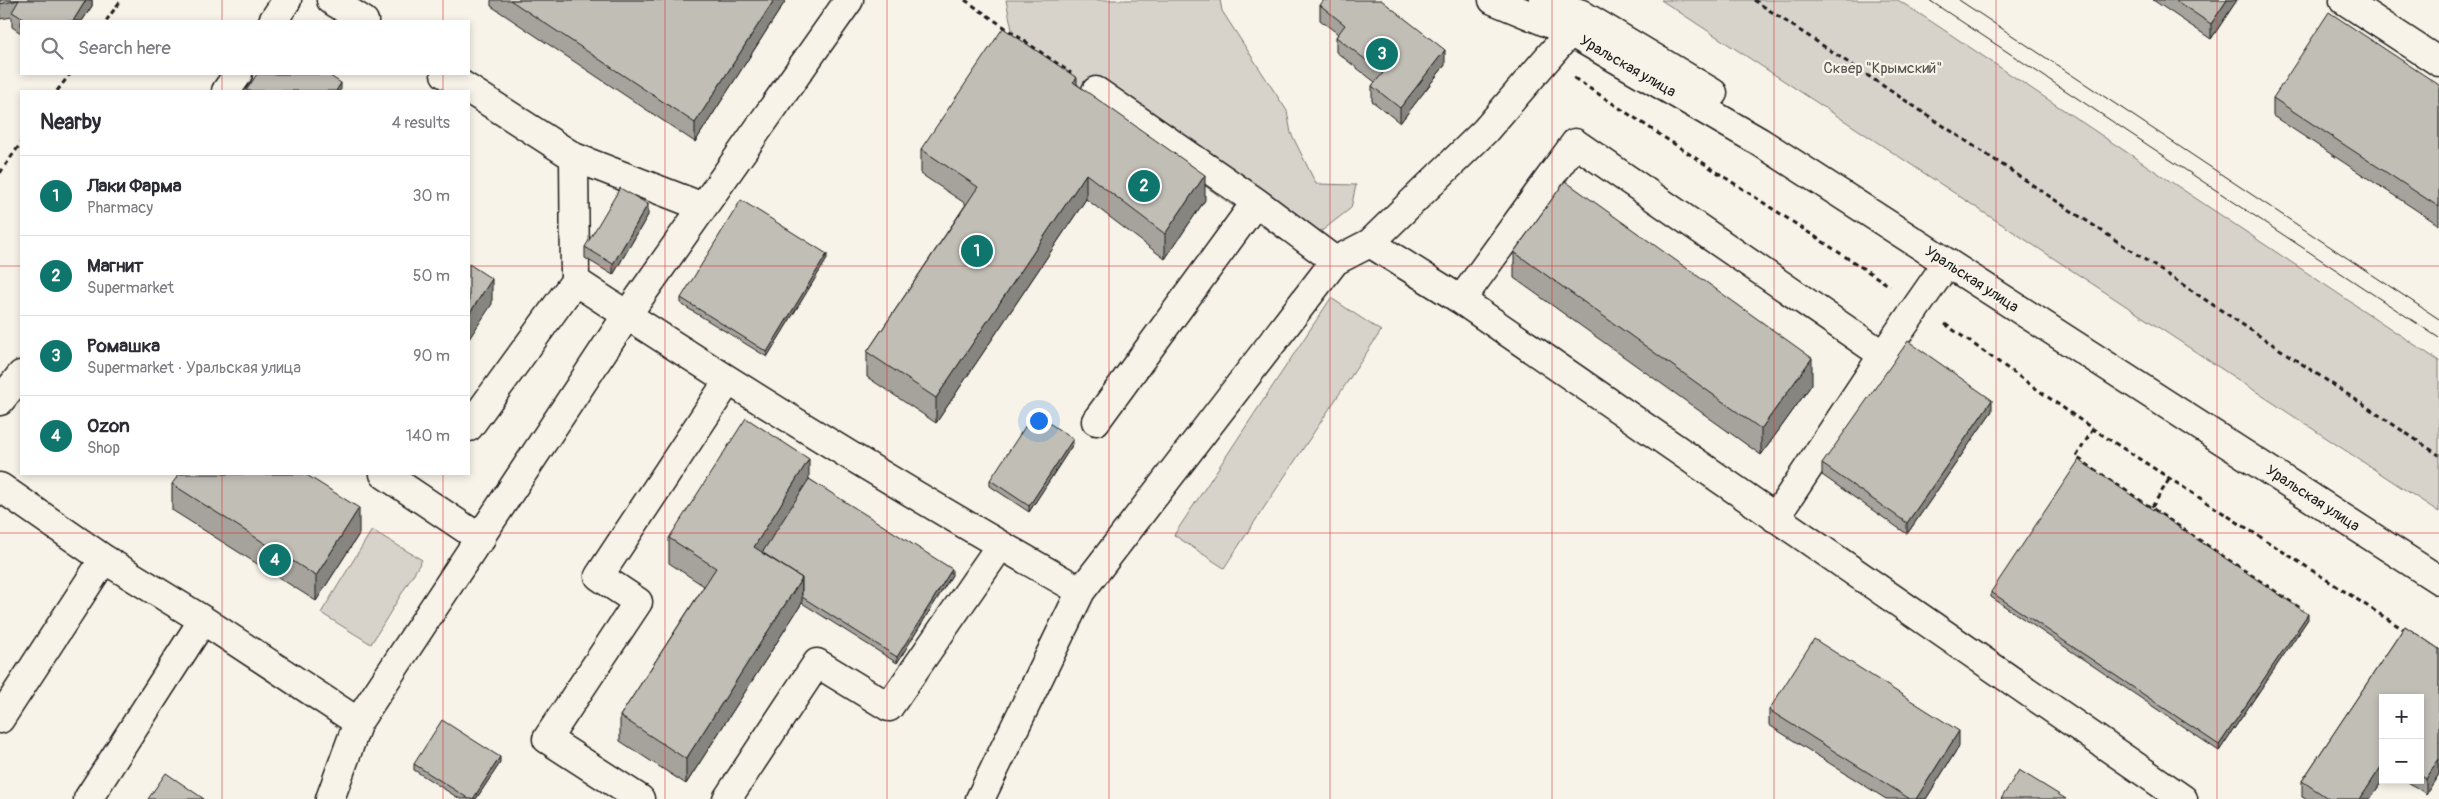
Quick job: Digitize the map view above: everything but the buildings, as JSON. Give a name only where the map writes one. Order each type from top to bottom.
[{"type":"main road","points":[[274,20],[288,0]]},
{"type":"main road","points":[[331,0],[362,20]]},
{"type":"main road","points":[[330,799],[358,722],[481,539],[627,315],[849,0]]},
{"type":"main road","name":"Уральская улица","points":[[1493,0],[1575,23],[1748,114],[1958,247],[2439,561]]},
{"type":"main road","name":"Уральская улица","points":[[1543,0],[1575,23],[2439,580]]},
{"type":"main road","points":[[2344,0],[2439,62]]},
{"type":"main road","points":[[980,799],[1081,591],[1335,261],[1370,242],[1485,131],[1575,23]]},
{"type":"main road","points":[[227,90],[237,75]]},
{"type":"main road","points":[[447,75],[470,90]]},
{"type":"main road","points":[[470,90],[574,157],[703,207]]},
{"type":"main road","points":[[1096,91],[1256,202],[1335,261]]},
{"type":"main road","points":[[1461,300],[1575,143],[1883,355]]},
{"type":"main road","points":[[470,426],[575,281],[574,157]]},
{"type":"main road","points":[[1096,421],[1256,202]]},
{"type":"main road","points":[[1370,242],[1461,300],[2183,799]]},
{"type":"main road","points":[[1775,518],[1883,355],[1947,263]]},
{"type":"main road","points":[[575,281],[728,381],[1000,546],[1081,591]]},
{"type":"main road","points":[[0,401],[20,376]]},
{"type":"main road","points":[[640,799],[547,739],[638,602],[599,576],[728,381]]},
{"type":"main road","points":[[385,475],[481,539]]},
{"type":"main road","points":[[0,487],[104,559],[204,620],[358,722]]},
{"type":"main road","points":[[727,799],[817,663],[889,708],[1000,546]]},
{"type":"main road","points":[[0,719],[104,559]]},
{"type":"main road","points":[[88,799],[204,620]]},
{"type":"path","points":[[107,20],[121,0]]},
{"type":"path","points":[[965,0],[1096,91]]},
{"type":"path","points":[[1754,0],[2439,455]]},
{"type":"path","points":[[1568,74],[1918,304],[2093,428],[2414,636]]},
{"type":"path","points":[[58,90],[69,75]]},
{"type":"path","points":[[0,173],[20,144]]},
{"type":"path","points":[[2093,428],[2076,457],[2303,610]]},
{"type":"path","points":[[2152,507],[2170,478]]},
{"type":"green space","points":[[1006,0],[1220,0],[1222,11],[1287,111],[1291,133],[1316,184],[1356,185],[1351,208],[1323,230],[1281,240],[1177,166],[1015,45]]},
{"type":"green space","name":"Сквер \"Крымский\"","points":[[1661,0],[1898,0],[1932,22],[2439,361],[2439,512]]},
{"type":"green space","points":[[1331,298],[1381,331],[1224,568],[1174,535]]},
{"type":"green space","points":[[372,530],[422,560],[371,644],[321,613]]},
{"type":"tram line","points":[[1929,0],[2439,338]]},
{"type":"tram line","points":[[1959,0],[2439,319]]},
{"type":"place","name":"Ромашка","points":[[1382,54]]},
{"type":"place","name":"Магнит","points":[[1144,186]]},
{"type":"place","name":"Лаки Фарма","points":[[977,251]]},
{"type":"place","name":"Ozon","points":[[275,560]]}]
